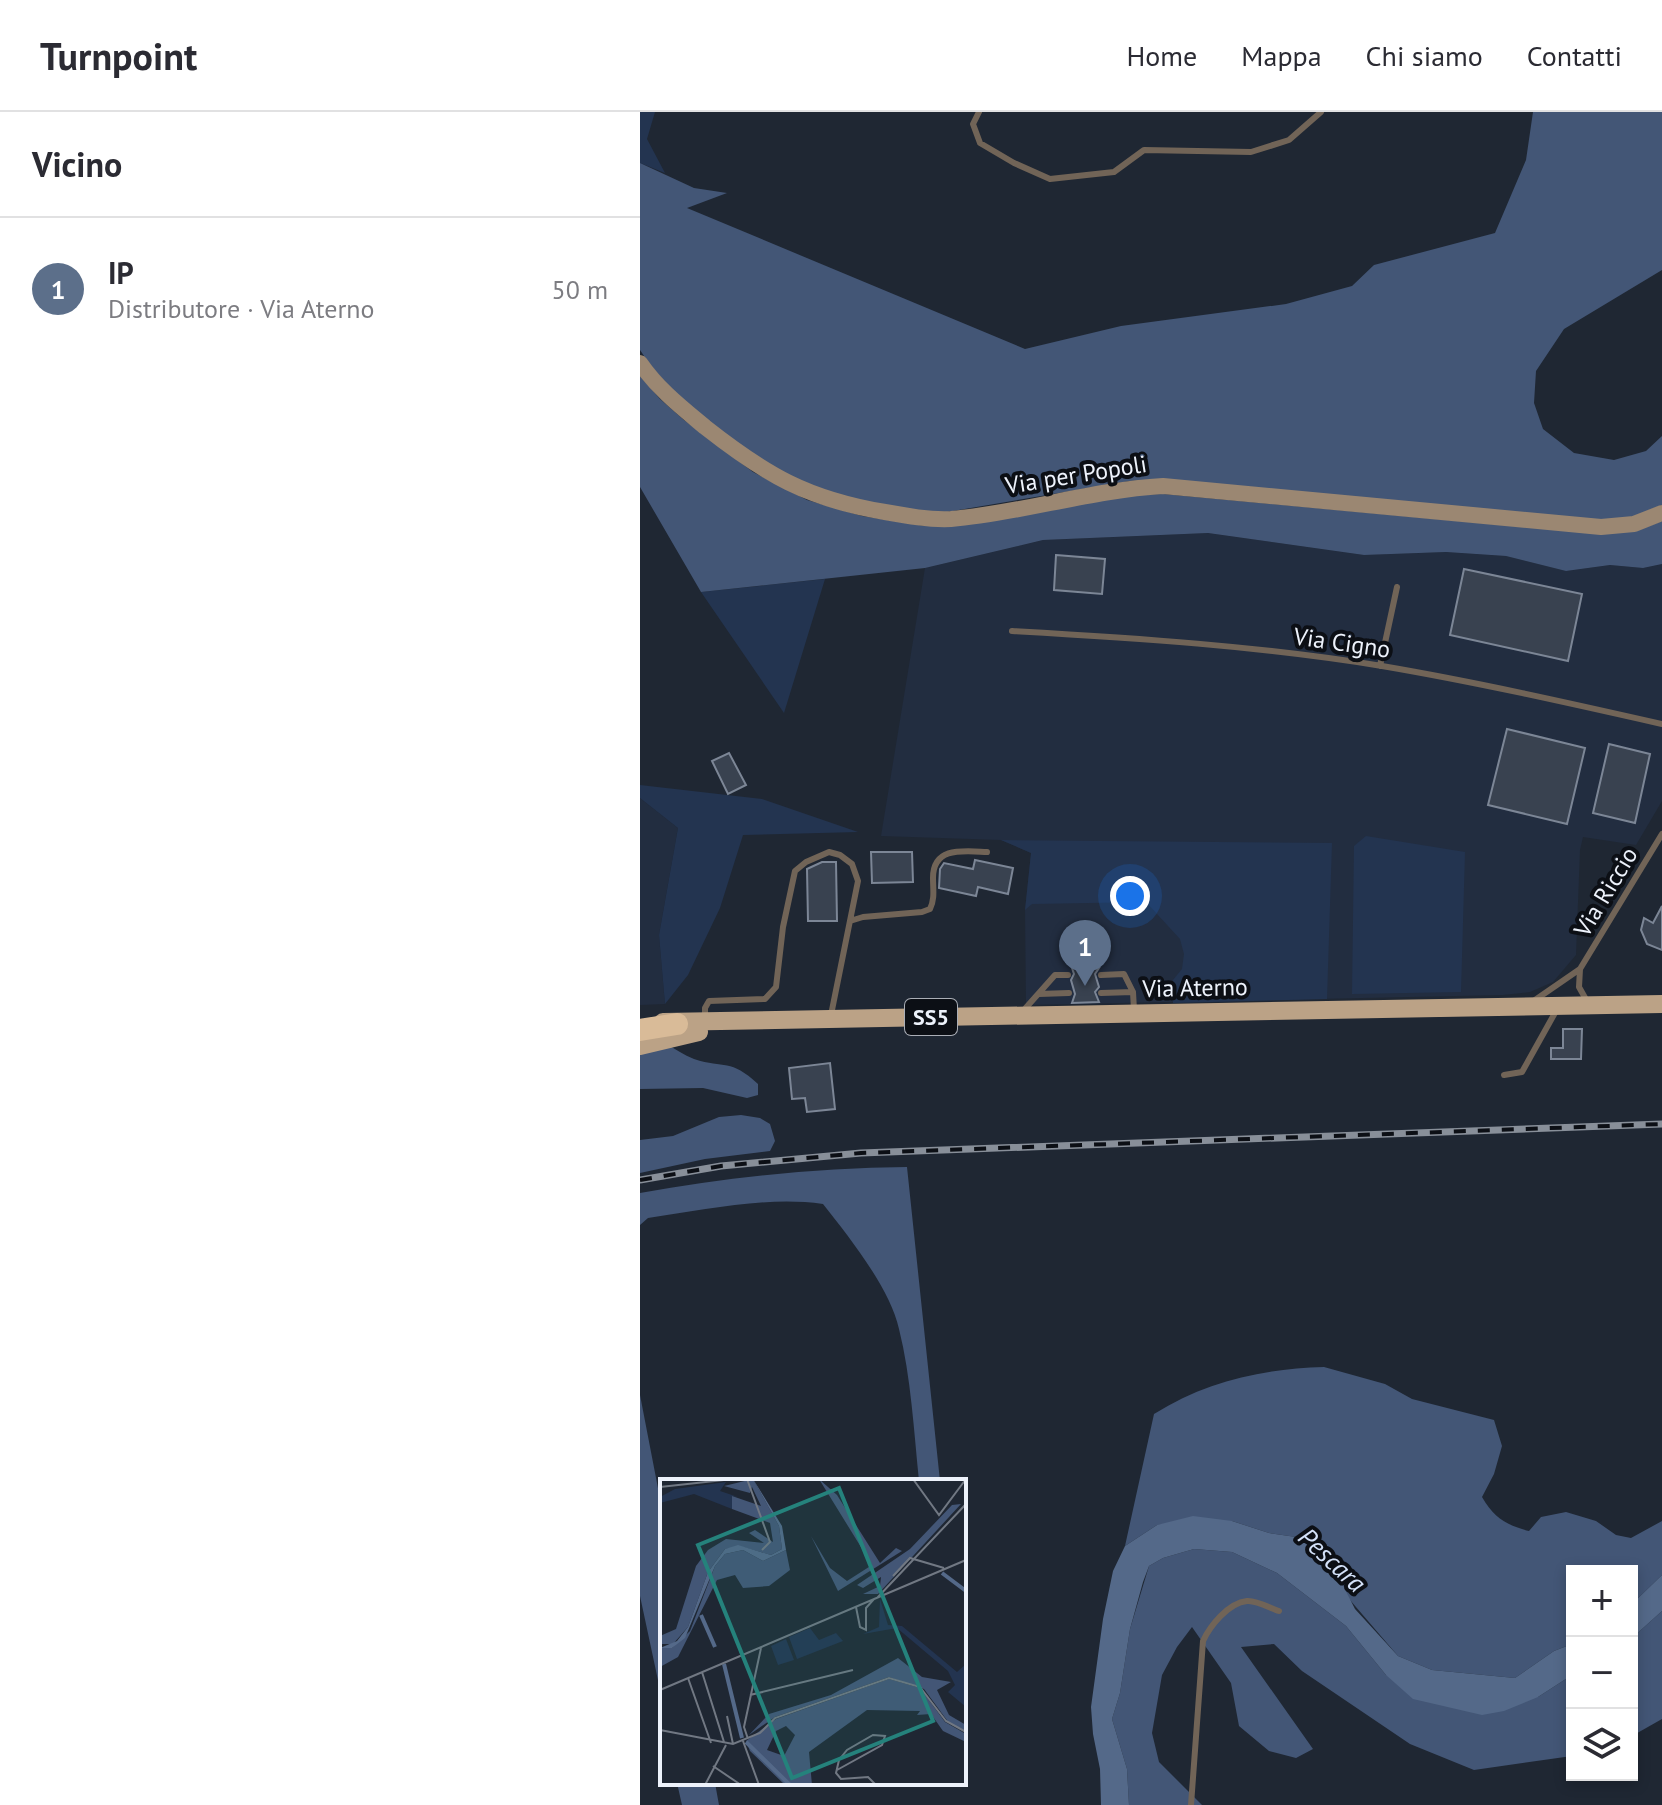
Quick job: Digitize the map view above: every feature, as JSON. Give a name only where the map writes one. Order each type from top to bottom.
[{"type":"highway","points":[[640,1030],[677,1024]]},
{"type":"main road","name":"Via per Popoli","points":[[640,363],[665,394],[689,414],[736,452],[786,483],[840,503],[926,519],[964,518],[1131,488],[1163,486],[1601,527],[1634,524],[1662,513]]},
{"type":"main road","name":"Via Aterno","points":[[640,1020],[677,1024],[1662,1004]]},
{"type":"main road","name":"Via Aterno","points":[[640,1046],[713,1029],[728,1021]]},
{"type":"lane","points":[[979,112],[973,124],[980,143],[1050,179],[1114,172],[1144,150],[1251,152],[1289,140],[1321,112]]},
{"type":"lane","points":[[1380,666],[1397,587]]},
{"type":"lane","name":"Via Cigno","points":[[1012,631],[1215,644],[1380,666],[1662,724]]},
{"type":"lane","name":"Via Riccio","points":[[1524,1006],[1580,969],[1662,834]]},
{"type":"lane","points":[[705,1022],[705,1008],[709,1001],[765,999],[776,987],[783,927],[795,871],[806,862],[829,852],[840,855],[852,864],[858,881],[830,1019]]},
{"type":"lane","points":[[850,921],[930,909],[933,902],[933,872],[941,857],[948,852],[987,852]]},
{"type":"lane","name":"Via Riccio","points":[[1580,969],[1579,987],[1590,1005]]},
{"type":"lane","points":[[1101,975],[1124,974],[1133,992],[1134,1014]]},
{"type":"lane","points":[[1018,1016],[1055,975],[1068,975]]},
{"type":"lane","points":[[1101,993],[1133,992]]},
{"type":"lane","points":[[1039,994],[1069,993]]},
{"type":"lane","points":[[1504,1075],[1522,1072],[1558,1006]]},
{"type":"lane","points":[[1191,1805],[1203,1641],[1215,1622],[1240,1604],[1249,1601],[1279,1611]]},
{"type":"shaded area","points":[[640,112],[655,112],[647,139],[665,173],[640,163]]},
{"type":"shaded area","points":[[1533,112],[1662,112],[1662,270],[1564,329],[1536,371],[1534,403],[1543,429],[1574,453],[1614,460],[1646,451],[1662,436],[1662,505],[1632,517],[1601,520],[1163,479],[1130,481],[947,512],[879,506],[813,487],[742,448],[673,390],[640,350],[640,163],[694,188],[727,193],[687,208],[1025,349],[1121,326],[1286,304],[1352,286],[1374,265],[1495,233],[1526,160]]},
{"type":"shaded area","points":[[640,376],[684,420],[753,472],[807,500],[862,516],[925,526],[1131,495],[1163,494],[1601,534],[1636,531],[1662,521],[1662,564],[1643,568],[1610,565],[1566,571],[1506,556],[1446,552],[1364,555],[1208,533],[1043,540],[925,568],[701,592],[640,487]]},
{"type":"shaded area","points":[[1208,533],[1364,555],[1446,552],[1506,556],[1566,571],[1610,565],[1643,568],[1662,564],[1662,801],[1636,845],[1583,837],[1576,955],[1553,982],[1530,992],[1503,995],[1026,1005],[1025,910],[1031,853],[1001,840],[881,836],[925,568],[1043,540]]},
{"type":"shaded area","points":[[825,579],[784,713],[701,592]]},
{"type":"shaded area","points":[[640,785],[762,799],[858,832],[743,835],[720,908],[688,975],[665,1004],[659,935],[678,828],[640,798]]},
{"type":"shaded area","points":[[640,798],[678,828],[659,935],[665,1004],[640,1005]]},
{"type":"shaded area","points":[[1366,836],[1465,852],[1461,992],[1352,994],[1354,846]]},
{"type":"shaded area","points":[[1001,840],[1332,843],[1327,999],[1173,1003],[1173,980],[1182,969],[1184,954],[1180,939],[1146,902],[1032,904],[1025,910],[1031,853]]},
{"type":"shaded area","points":[[665,1043],[694,1059],[741,1071],[758,1084],[758,1095],[747,1098],[703,1088],[640,1089],[640,1051]]},
{"type":"shaded area","points":[[741,1115],[760,1118],[770,1124],[775,1141],[770,1151],[705,1159],[640,1173],[640,1140],[673,1136],[719,1117]]},
{"type":"shaded area","points":[[907,1167],[940,1479],[919,1479],[912,1405],[894,1313],[867,1264],[823,1204],[780,1202],[736,1205],[648,1218],[640,1225],[640,1193],[706,1182],[840,1169]]},
{"type":"shaded area","points":[[1324,1367],[1385,1384],[1412,1399],[1494,1420],[1502,1446],[1494,1474],[1482,1497],[1501,1520],[1529,1531],[1541,1517],[1566,1512],[1596,1521],[1616,1535],[1631,1538],[1662,1521],[1662,1575],[1638,1598],[1638,1565],[1566,1565],[1566,1646],[1515,1678],[1432,1670],[1398,1656],[1296,1537],[1269,1533],[1232,1521],[1157,1525],[1125,1546],[1154,1414],[1215,1385],[1279,1371]]},
{"type":"shaded area","points":[[640,1395],[660,1499],[660,1690],[640,1596]]},
{"type":"shaded area","name":"Pescara","points":[[1193,1516],[1232,1521],[1269,1533],[1296,1537],[1331,1562],[1355,1609],[1398,1656],[1432,1670],[1515,1678],[1566,1646],[1566,1679],[1538,1697],[1504,1711],[1482,1715],[1413,1699],[1386,1675],[1346,1626],[1277,1573],[1232,1552],[1194,1549],[1163,1558],[1149,1566],[1143,1582],[1112,1719],[1127,1769],[1129,1805],[1101,1805],[1100,1769],[1091,1707],[1103,1619],[1113,1571],[1125,1546],[1157,1525]]},
{"type":"shaded area","points":[[1194,1549],[1232,1552],[1277,1573],[1346,1626],[1386,1675],[1538,1697],[1566,1679],[1566,1757],[1474,1770],[1410,1744],[1302,1671],[1274,1644],[1241,1647],[1313,1749],[1296,1758],[1269,1751],[1239,1726],[1231,1683],[1192,1627],[1162,1675],[1152,1733],[1159,1762],[1202,1805],[1129,1805],[1127,1769],[1112,1719],[1120,1693],[1130,1629],[1149,1566],[1163,1558]]},
{"type":"shaded area","points":[[1662,1575],[1662,1611],[1638,1633],[1638,1598]]},
{"type":"shaded area","points":[[1662,1611],[1662,1719],[1638,1733],[1638,1637],[1638,1633]]},
{"type":"shaded area","points":[[677,1785],[715,1785],[719,1805],[682,1805]]},
{"type":"building","points":[[1056,555],[1105,559],[1102,594],[1054,590]]},
{"type":"building","points":[[1464,569],[1582,594],[1568,661],[1450,635]]},
{"type":"building","points":[[1507,729],[1585,748],[1567,824],[1488,805]]},
{"type":"building","points":[[1609,744],[1650,754],[1635,823],[1593,813]]},
{"type":"building","points":[[729,753],[746,785],[728,794],[712,761]]},
{"type":"building","points":[[871,852],[912,852],[913,882],[872,883]]},
{"type":"building","points":[[975,860],[1013,868],[1008,894],[978,887],[976,896],[939,888],[940,869],[944,863],[973,869]]},
{"type":"building","points":[[822,862],[836,862],[837,921],[808,921],[807,869]]},
{"type":"building","points":[[1662,906],[1662,950],[1647,944],[1641,930],[1644,918],[1653,923]]},
{"type":"building","points":[[1091,935],[1091,969],[1099,968],[1095,974],[1099,987],[1095,992],[1099,1002],[1072,1003],[1075,994],[1071,980],[1074,974],[1070,962],[1066,962],[1066,945],[1077,945],[1076,936]]},
{"type":"building","points":[[1563,1029],[1582,1029],[1581,1059],[1551,1059],[1551,1048],[1563,1048]]},
{"type":"building","points":[[830,1063],[835,1109],[807,1112],[805,1098],[792,1099],[789,1068]]},
{"type":"railway","points":[[640,1180],[721,1166],[861,1153],[1662,1124]]},
{"type":"place","name":"IP","points":[[1085,986]]}]
